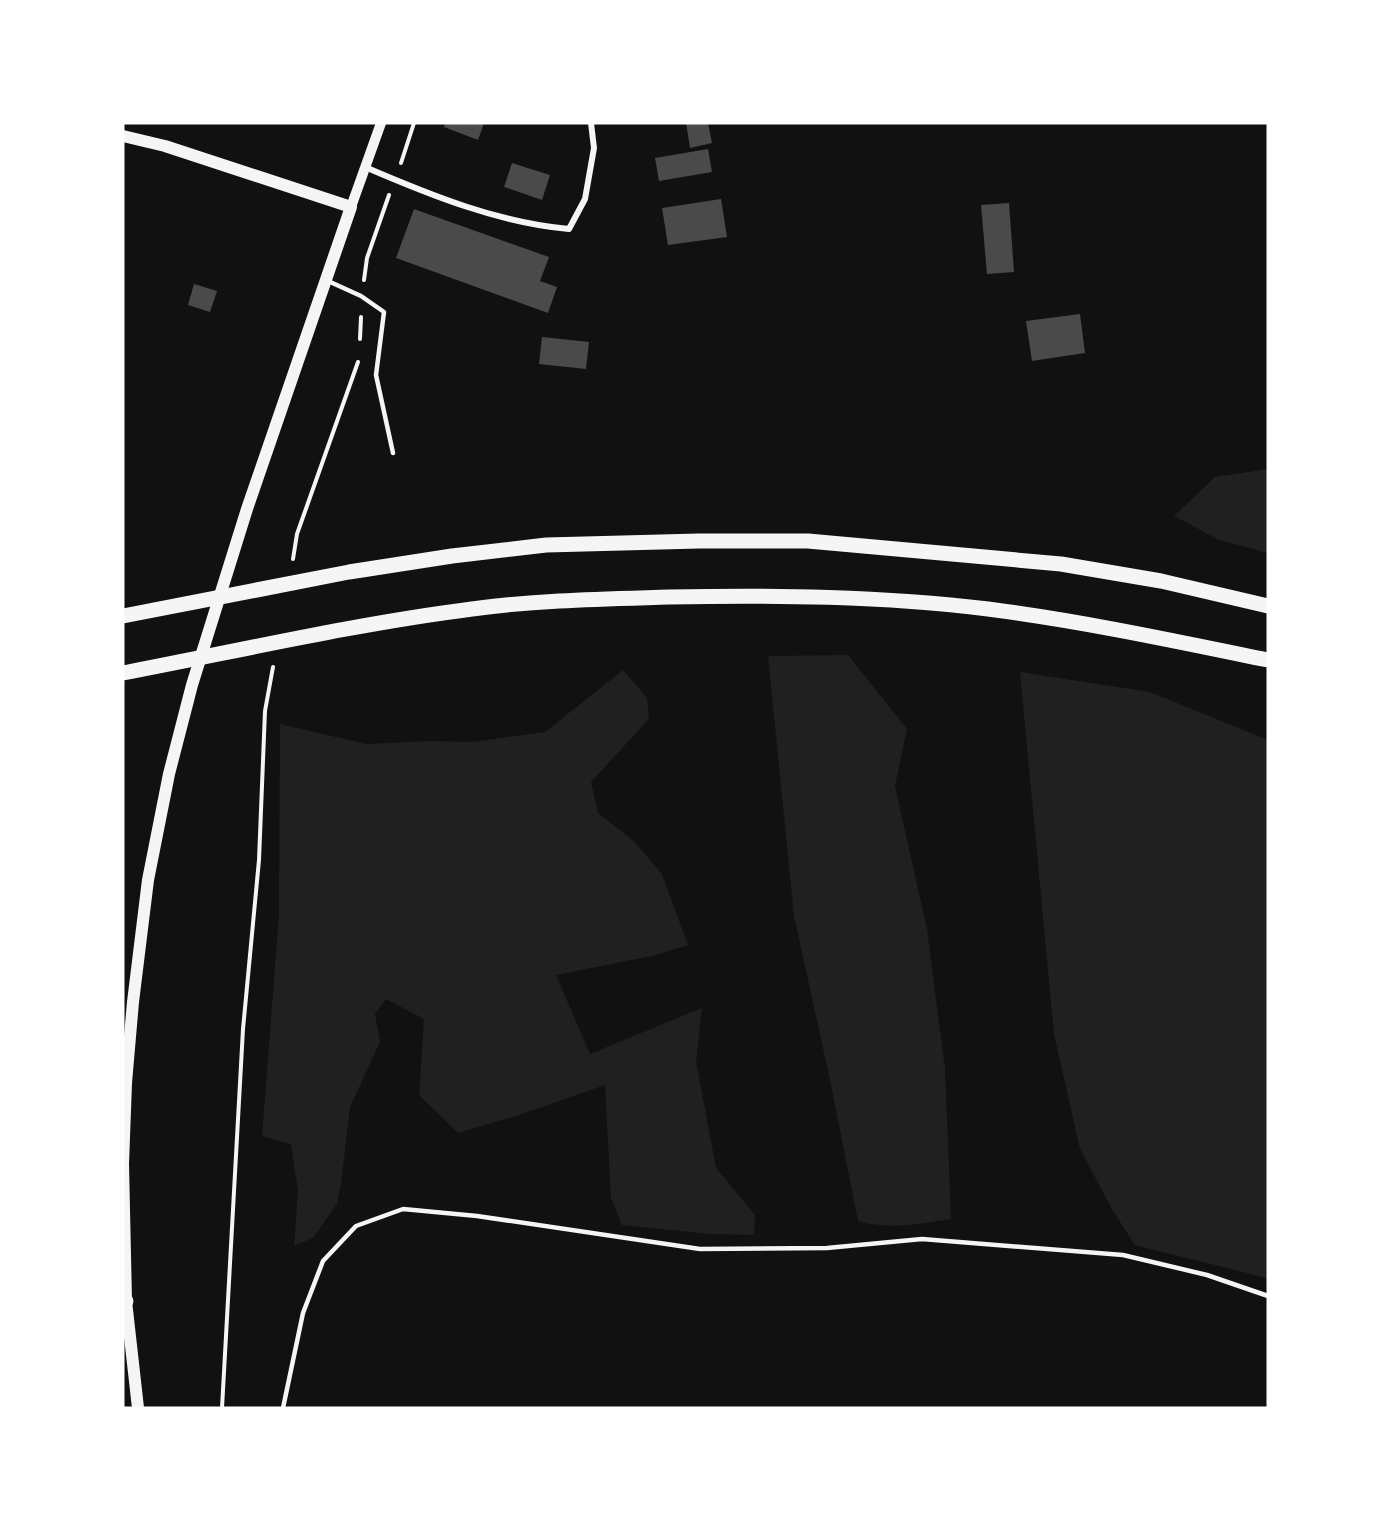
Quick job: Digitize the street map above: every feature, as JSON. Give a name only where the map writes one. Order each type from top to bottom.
[{"type":"main road","points":[[123,136],[165,146],[351,207],[247,509],[192,685],[169,774],[148,880],[133,1002],[126,1083],[123,1164],[125,1301],[138,1408]]},
{"type":"main road","points":[[123,616],[349,572],[546,545],[808,541],[1061,564],[1161,581],[1268,606]]},
{"type":"main road","points":[[123,673],[332,632],[472,609],[603,599],[718,596],[860,597],[987,609],[1110,627],[1268,660]]},
{"type":"street","points":[[351,207],[381,123]]},
{"type":"street","points":[[365,167],[419,190],[536,226],[569,228],[585,199],[594,148],[591,123]]},
{"type":"lane","points":[[326,280],[361,296],[384,312],[376,375],[393,453]]},
{"type":"lane","points":[[283,1408],[303,1313],[323,1261],[356,1226],[403,1209],[477,1216],[700,1250],[827,1248],[922,1239],[1123,1255],[1207,1275],[1268,1296]]},
{"type":"path","points":[[360,346],[361,296],[368,258],[414,123]]},
{"type":"path","points":[[291,570],[297,534],[360,356]]},
{"type":"path","points":[[222,1408],[243,1029],[259,860],[265,711],[273,664]]},
{"type":"shaded area","points":[[1268,469],[1268,553],[1219,540],[1174,516],[1215,477]]},
{"type":"shaded area","points":[[848,655],[907,729],[895,786],[927,929],[945,1069],[951,1219],[893,1226],[858,1221],[794,916],[768,656]]},
{"type":"shaded area","points":[[623,670],[647,698],[649,719],[591,782],[598,813],[635,842],[662,874],[688,945],[656,955],[556,975],[590,1054],[702,1008],[696,1061],[716,1168],[755,1215],[754,1235],[709,1234],[622,1225],[611,1198],[605,1085],[522,1114],[458,1133],[419,1095],[424,1019],[386,999],[375,1014],[380,1042],[350,1107],[337,1204],[313,1238],[294,1246],[298,1191],[291,1144],[262,1136],[279,914],[280,724],[366,744],[429,741],[472,742],[545,732]]},
{"type":"shaded area","points":[[1020,672],[1150,692],[1268,740],[1268,1279],[1135,1245],[1113,1211],[1080,1149],[1054,1034]]},
{"type":"building","points":[[445,123],[484,123],[478,140],[444,127]]},
{"type":"building","points":[[686,123],[708,123],[712,143],[690,148]]},
{"type":"building","points":[[708,149],[712,172],[659,181],[655,158]]},
{"type":"building","points":[[512,163],[550,175],[542,200],[504,187]]},
{"type":"building","points":[[721,199],[727,237],[668,245],[662,208]]},
{"type":"building","points":[[1009,203],[1014,272],[987,274],[981,205]]},
{"type":"building","points":[[414,209],[549,257],[540,281],[557,287],[548,313],[396,258]]},
{"type":"building","points":[[194,284],[217,291],[210,312],[188,305]]},
{"type":"building","points":[[1080,314],[1085,353],[1032,361],[1026,321]]},
{"type":"building","points":[[542,337],[589,342],[586,369],[539,364]]}]
